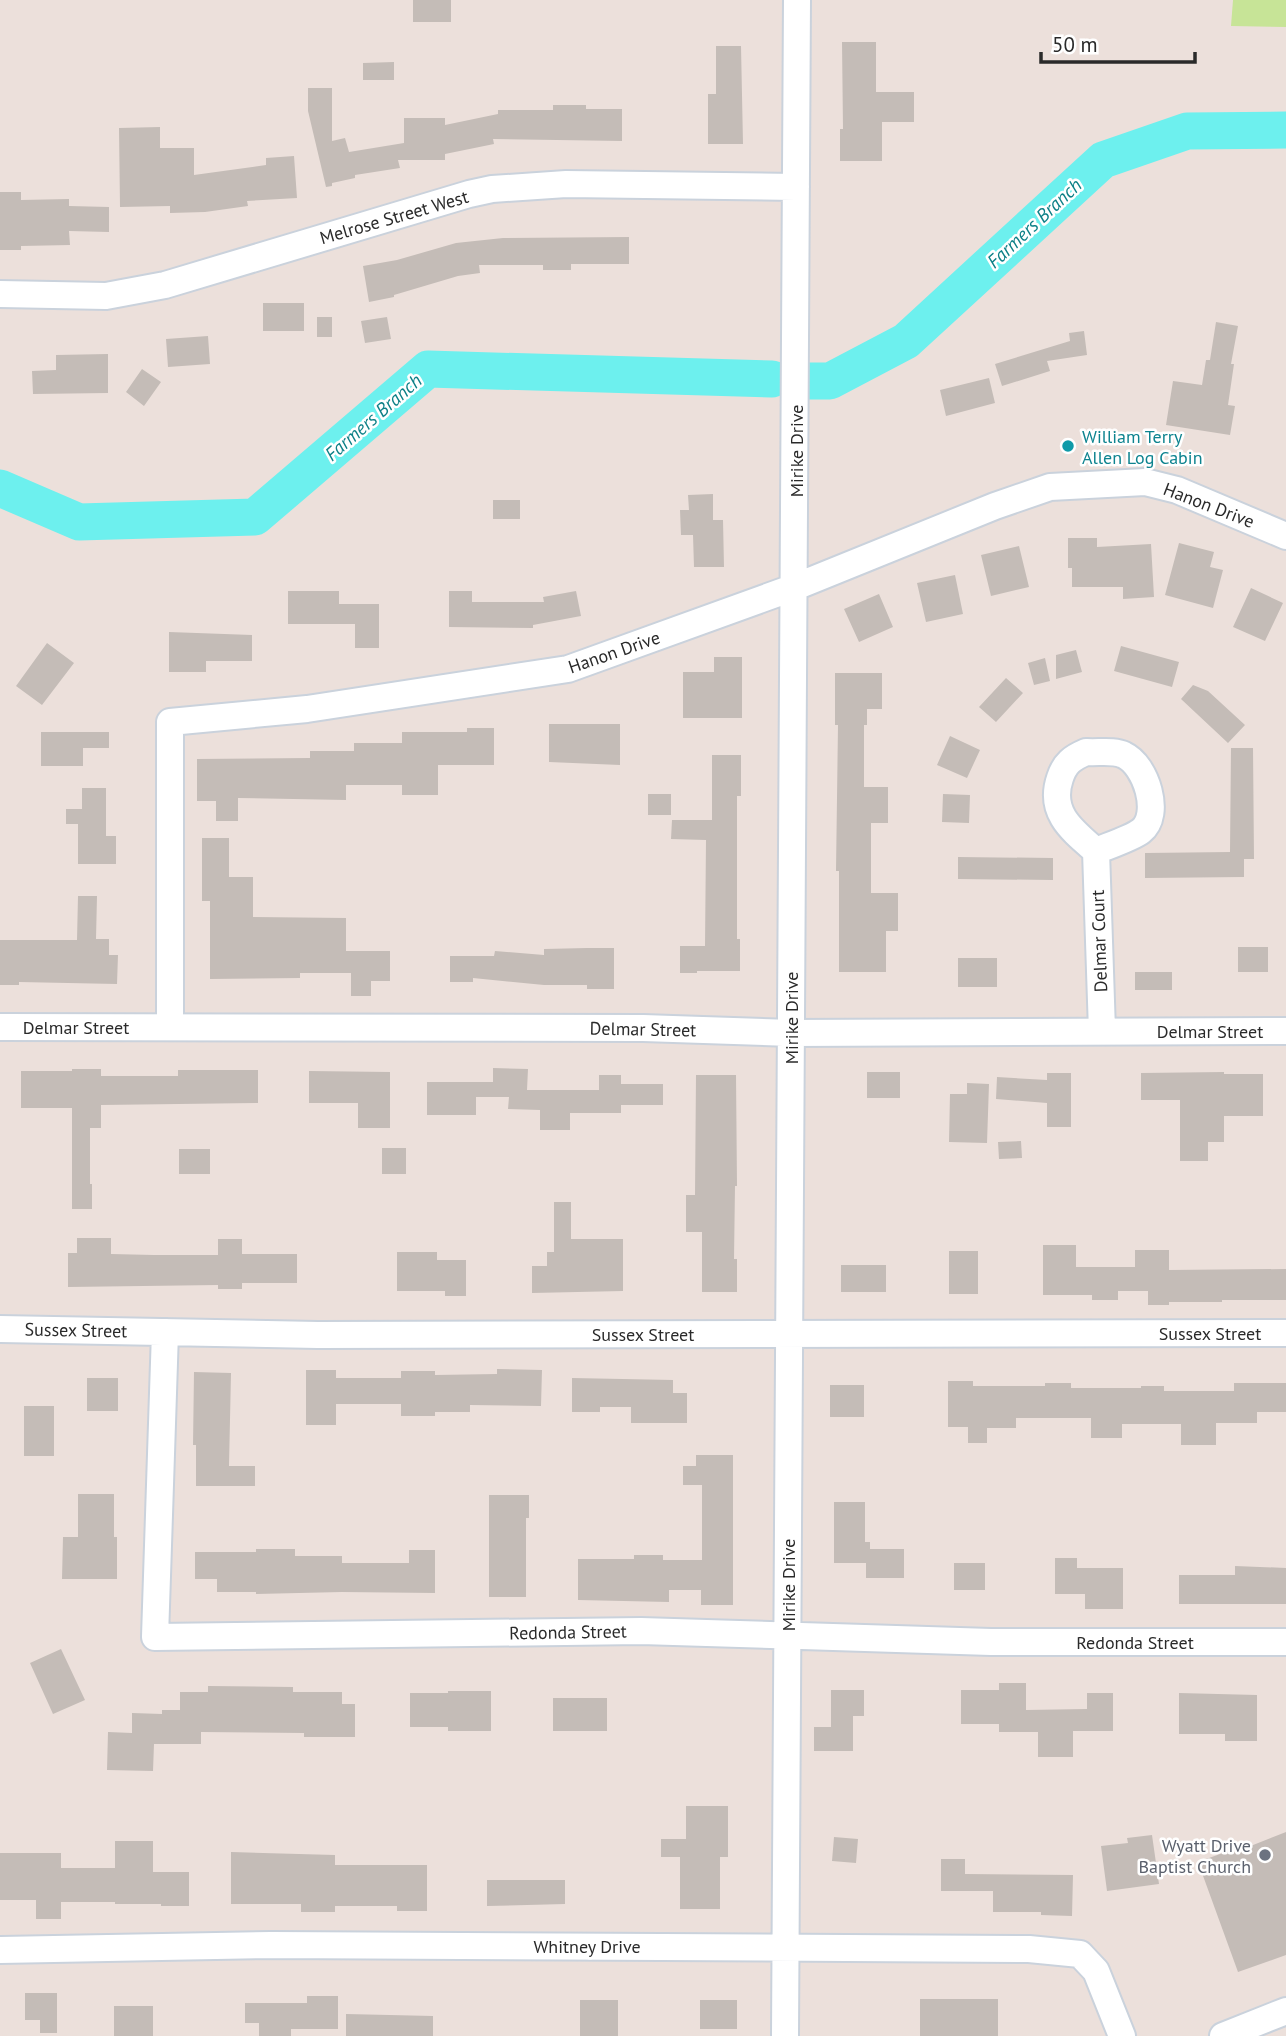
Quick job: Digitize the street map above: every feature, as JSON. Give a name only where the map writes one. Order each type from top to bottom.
[{"type":"street","name":"Mirike Drive","points":[[785,2036],[797,0]]},
{"type":"street","name":"Melrose Street West","points":[[0,294],[106,296],[164,285],[492,189],[566,184],[796,187]]},
{"type":"street","name":"Hanon Drive","points":[[170,1027],[170,722],[307,709],[568,669],[795,587],[995,506],[1050,487],[1145,482],[1177,490],[1286,536]]},
{"type":"street","name":"Delmar Court","points":[[1097,852],[1102,1031]]},
{"type":"street","name":"Delmar Street","points":[[0,1027],[643,1028],[791,1032],[1286,1031]]},
{"type":"street","name":"Sussex Street","points":[[0,1329],[318,1335],[1286,1333]]},
{"type":"street","name":"Redonda Street","points":[[165,1332],[155,1637],[641,1631],[990,1642],[1286,1642]]},
{"type":"street","name":"Whitney Drive","points":[[0,1950],[271,1945],[1029,1949],[1080,1954],[1096,1971],[1122,2036]]},
{"type":"street","points":[[1223,2036],[1286,2011]]},
{"type":"green space","points":[[1233,0],[1286,0],[1286,27],[1231,26]]},
{"type":"building","points":[[413,0],[451,0],[451,22],[413,22]]},
{"type":"building","points":[[842,42],[876,42],[876,92],[914,92],[914,122],[882,122],[882,161],[840,161],[840,129],[843,129]]},
{"type":"building","points":[[716,46],[741,46],[743,144],[708,144],[708,94],[716,94]]},
{"type":"building","points":[[394,62],[394,80],[363,80],[363,63]]},
{"type":"building","points":[[308,88],[332,88],[332,141],[345,138],[349,152],[404,143],[404,118],[445,118],[445,125],[498,114],[498,110],[553,110],[553,105],[622,109],[622,141],[493,139],[494,144],[445,154],[445,160],[398,160],[400,168],[355,175],[355,178],[326,187],[308,111]]},
{"type":"building","points":[[160,127],[160,148],[194,148],[194,175],[266,165],[266,158],[294,156],[297,198],[247,201],[248,206],[205,212],[170,213],[170,206],[120,207],[119,128]]},
{"type":"building","points":[[0,192],[21,192],[21,200],[69,199],[69,206],[109,207],[109,232],[69,231],[70,245],[21,246],[21,250],[0,250]]},
{"type":"building","points":[[629,237],[629,264],[571,264],[571,270],[543,270],[543,265],[479,265],[480,273],[458,276],[394,297],[369,302],[363,266],[397,260],[456,243],[503,238]]},
{"type":"building","points":[[263,303],[304,303],[304,331],[263,331]]},
{"type":"building","points":[[317,317],[332,317],[332,337],[317,337]]},
{"type":"building","points":[[387,317],[391,339],[365,343],[361,321]]},
{"type":"building","points":[[1216,322],[1238,326],[1231,364],[1234,364],[1228,405],[1235,406],[1230,435],[1166,425],[1173,381],[1202,385],[1206,360],[1210,360]]},
{"type":"building","points":[[1084,331],[1087,355],[1047,361],[1050,371],[1002,386],[995,364],[1070,341],[1069,333]]},
{"type":"building","points":[[208,336],[210,364],[168,367],[166,339]]},
{"type":"building","points":[[108,354],[108,393],[33,394],[32,371],[56,370],[56,355]]},
{"type":"building","points":[[142,369],[161,382],[144,406],[126,392]]},
{"type":"building","points":[[989,378],[995,403],[946,416],[940,390]]},
{"type":"building","points":[[713,494],[713,520],[723,520],[724,567],[694,567],[693,535],[681,535],[680,510],[689,510],[688,495]]},
{"type":"building","points":[[493,500],[520,500],[520,519],[493,519]]},
{"type":"building","points":[[1068,538],[1097,538],[1097,547],[1151,544],[1154,597],[1123,599],[1123,587],[1072,587],[1072,568],[1068,568]]},
{"type":"building","points":[[1179,543],[1214,552],[1210,567],[1223,570],[1213,608],[1165,595]]},
{"type":"building","points":[[1019,546],[1029,587],[991,596],[981,555]]},
{"type":"building","points":[[955,575],[963,614],[926,622],[917,583]]},
{"type":"building","points":[[1251,588],[1283,603],[1265,641],[1233,627]]},
{"type":"building","points":[[288,591],[339,591],[339,604],[379,604],[379,648],[355,648],[355,624],[288,624]]},
{"type":"building","points":[[449,591],[472,591],[472,602],[544,602],[543,597],[576,591],[581,616],[533,625],[533,628],[449,627]]},
{"type":"building","points":[[879,594],[893,627],[859,642],[844,609]]},
{"type":"building","points":[[169,632],[252,635],[252,661],[206,661],[206,672],[169,672]]},
{"type":"building","points":[[47,643],[74,663],[42,705],[16,686]]},
{"type":"building","points":[[1121,646],[1179,662],[1172,687],[1114,671]]},
{"type":"building","points":[[1076,650],[1082,672],[1056,679],[1056,655]]},
{"type":"building","points":[[714,657],[742,657],[742,718],[683,718],[683,672],[714,672]]},
{"type":"building","points":[[1045,658],[1050,681],[1034,685],[1028,663]]},
{"type":"building","points":[[835,673],[882,673],[882,709],[867,709],[867,725],[864,725],[864,787],[888,787],[888,823],[871,823],[871,893],[898,893],[898,931],[886,931],[886,972],[839,972],[839,871],[836,871],[838,725],[835,725]]},
{"type":"building","points":[[1006,678],[1023,693],[996,722],[979,707]]},
{"type":"building","points":[[1193,685],[1208,691],[1245,725],[1228,743],[1181,699]]},
{"type":"building","points":[[549,724],[620,724],[620,765],[549,762]]},
{"type":"building","points":[[467,728],[494,728],[494,765],[438,765],[438,795],[402,795],[402,785],[346,785],[346,800],[238,798],[238,821],[216,821],[216,801],[197,801],[197,759],[310,758],[310,751],[354,751],[354,743],[402,743],[402,732],[467,732]]},
{"type":"building","points":[[41,732],[109,732],[109,748],[83,748],[83,766],[41,766]]},
{"type":"building","points":[[950,736],[980,750],[967,778],[937,765]]},
{"type":"building","points":[[1231,748],[1253,748],[1254,859],[1244,859],[1244,877],[1145,878],[1145,853],[1230,852]]},
{"type":"building","points":[[712,755],[741,755],[741,796],[737,796],[737,939],[740,939],[740,971],[680,973],[680,946],[705,946],[706,840],[671,839],[672,820],[712,820]]},
{"type":"building","points":[[82,788],[106,788],[106,836],[116,836],[116,864],[78,864],[78,824],[66,824],[66,809],[82,809]]},
{"type":"building","points":[[648,794],[671,794],[671,815],[648,815]]},
{"type":"building","points":[[943,794],[970,795],[969,823],[942,822]]},
{"type":"building","points":[[202,838],[229,838],[229,877],[253,877],[253,917],[346,918],[346,951],[390,951],[390,981],[371,981],[371,996],[351,996],[351,973],[300,973],[300,978],[210,979],[210,901],[202,901]]},
{"type":"building","points":[[958,857],[1053,858],[1053,880],[958,879]]},
{"type":"building","points":[[78,896],[97,896],[96,939],[109,939],[109,955],[118,955],[117,984],[19,982],[19,985],[0,985],[0,940],[77,940]]},
{"type":"building","points":[[1238,947],[1268,947],[1268,972],[1238,972]]},
{"type":"building","points":[[614,948],[614,989],[587,989],[587,985],[544,985],[473,978],[473,982],[450,982],[450,956],[494,956],[495,951],[544,955],[544,949]]},
{"type":"building","points":[[958,958],[997,958],[997,987],[958,987]]},
{"type":"building","points":[[1135,972],[1172,972],[1172,990],[1135,990]]},
{"type":"building","points":[[493,1068],[528,1069],[527,1090],[599,1090],[599,1075],[621,1075],[621,1084],[663,1084],[663,1105],[621,1105],[621,1113],[570,1113],[570,1130],[540,1130],[540,1110],[508,1109],[509,1097],[476,1097],[476,1115],[427,1115],[427,1082],[493,1082]]},
{"type":"building","points":[[101,1069],[101,1076],[178,1076],[178,1070],[258,1070],[258,1103],[101,1105],[101,1128],[90,1128],[92,1209],[72,1209],[72,1108],[21,1108],[21,1071]]},
{"type":"building","points":[[309,1071],[390,1072],[390,1128],[358,1128],[358,1103],[309,1103]]},
{"type":"building","points":[[867,1072],[900,1072],[900,1098],[867,1098]]},
{"type":"building","points":[[1047,1073],[1071,1073],[1071,1127],[1047,1127],[1047,1103],[996,1099],[997,1077],[1047,1080]]},
{"type":"building","points":[[1141,1073],[1263,1074],[1263,1116],[1224,1116],[1224,1142],[1208,1142],[1208,1161],[1180,1161],[1180,1100],[1141,1100]]},
{"type":"building","points":[[696,1075],[736,1075],[737,1186],[734,1259],[737,1259],[737,1292],[702,1292],[702,1232],[686,1232],[686,1195],[695,1195]]},
{"type":"building","points":[[967,1083],[989,1084],[987,1143],[949,1142],[950,1094],[967,1094]]},
{"type":"building","points":[[1021,1141],[1022,1158],[999,1159],[998,1142]]},
{"type":"building","points":[[382,1148],[406,1148],[406,1174],[382,1174]]},
{"type":"building","points":[[179,1149],[210,1149],[210,1174],[179,1174]]},
{"type":"building","points":[[554,1202],[571,1202],[571,1239],[623,1239],[623,1291],[532,1293],[532,1266],[547,1266],[547,1252],[554,1252]]},
{"type":"building","points":[[77,1238],[111,1238],[111,1254],[154,1255],[218,1255],[218,1239],[242,1239],[242,1254],[297,1254],[297,1283],[242,1283],[242,1289],[218,1289],[218,1285],[68,1287],[68,1253],[77,1253]]},
{"type":"building","points":[[1043,1245],[1076,1245],[1076,1267],[1135,1267],[1135,1250],[1169,1250],[1169,1270],[1286,1269],[1286,1300],[1222,1300],[1148,1305],[1148,1291],[1118,1291],[1118,1300],[1092,1300],[1092,1295],[1043,1295]]},
{"type":"building","points":[[949,1251],[978,1251],[978,1294],[949,1294]]},
{"type":"building","points":[[397,1252],[437,1252],[437,1260],[466,1260],[466,1296],[445,1296],[445,1291],[397,1291]]},
{"type":"building","points":[[841,1265],[886,1265],[886,1292],[841,1292]]},
{"type":"building","points":[[497,1369],[542,1370],[541,1406],[470,1405],[470,1412],[401,1416],[401,1404],[336,1404],[336,1425],[306,1425],[306,1370],[336,1370],[336,1378],[401,1378],[401,1371],[435,1371],[435,1375],[497,1374]]},
{"type":"building","points":[[194,1372],[231,1373],[229,1466],[255,1466],[255,1486],[196,1486],[196,1445],[193,1445]]},
{"type":"building","points":[[87,1378],[118,1378],[118,1411],[87,1411]]},
{"type":"building","points":[[572,1378],[673,1380],[673,1393],[687,1393],[687,1423],[631,1423],[631,1407],[600,1407],[600,1412],[572,1412]]},
{"type":"building","points":[[948,1381],[973,1381],[973,1386],[1045,1386],[1045,1383],[1071,1383],[1071,1388],[1164,1386],[1164,1391],[1234,1391],[1234,1383],[1286,1383],[1286,1412],[1257,1412],[1257,1423],[1216,1423],[1216,1445],[1181,1445],[1181,1424],[1122,1424],[1122,1438],[1091,1438],[1091,1418],[1016,1418],[1016,1428],[987,1428],[987,1443],[968,1443],[968,1427],[948,1427]]},
{"type":"building","points":[[830,1385],[864,1385],[864,1417],[830,1417]]},
{"type":"building","points":[[24,1406],[54,1406],[54,1456],[24,1456]]},
{"type":"building","points":[[696,1455],[733,1455],[733,1605],[701,1605],[701,1590],[669,1590],[669,1602],[578,1600],[578,1559],[634,1559],[634,1555],[663,1555],[663,1560],[702,1560],[702,1485],[683,1485],[683,1466],[696,1466]]},
{"type":"building","points":[[78,1494],[114,1494],[117,1579],[62,1579],[63,1537],[78,1537]]},
{"type":"building","points":[[489,1495],[529,1495],[529,1518],[526,1518],[526,1597],[489,1597]]},
{"type":"building","points":[[834,1502],[865,1502],[865,1542],[870,1542],[870,1549],[904,1549],[904,1578],[866,1578],[866,1563],[834,1563]]},
{"type":"building","points":[[256,1549],[295,1549],[295,1556],[342,1556],[342,1563],[409,1563],[409,1550],[435,1550],[435,1593],[217,1592],[217,1579],[195,1579],[195,1552],[256,1552]]},
{"type":"building","points":[[1055,1558],[1077,1558],[1077,1568],[1123,1568],[1123,1609],[1085,1609],[1085,1594],[1055,1594]]},
{"type":"building","points":[[954,1563],[985,1563],[985,1590],[954,1590]]},
{"type":"building","points":[[1235,1566],[1286,1568],[1286,1604],[1179,1604],[1179,1575],[1235,1575]]},
{"type":"building","points":[[61,1649],[85,1700],[53,1714],[30,1663]]},
{"type":"building","points":[[999,1683],[1026,1683],[1026,1710],[1087,1709],[1087,1693],[1113,1693],[1113,1731],[1073,1731],[1073,1757],[1038,1757],[1038,1732],[999,1732],[999,1724],[961,1724],[961,1690],[999,1690]]},
{"type":"building","points":[[208,1686],[293,1687],[293,1692],[342,1692],[342,1704],[355,1704],[355,1737],[304,1737],[304,1733],[201,1732],[201,1744],[154,1744],[153,1771],[107,1770],[108,1732],[132,1733],[132,1713],[162,1714],[162,1710],[180,1710],[180,1692],[208,1692]]},
{"type":"building","points":[[831,1690],[864,1690],[864,1716],[853,1716],[853,1751],[814,1751],[814,1727],[831,1727]]},
{"type":"building","points":[[491,1691],[491,1731],[448,1731],[448,1727],[410,1727],[410,1693]]},
{"type":"building","points":[[1179,1693],[1257,1695],[1257,1741],[1225,1741],[1225,1734],[1179,1734]]},
{"type":"building","points":[[553,1698],[607,1698],[607,1731],[553,1731]]},
{"type":"building","points":[[686,1806],[728,1806],[728,1857],[720,1857],[720,1909],[680,1909],[680,1857],[661,1857],[661,1839],[686,1839]]},
{"type":"building","points":[[1286,1832],[1286,1955],[1238,1972],[1198,1862],[1231,1850],[1233,1853]]},
{"type":"building","points":[[1152,1835],[1159,1884],[1107,1891],[1101,1846],[1128,1843],[1127,1838]]},
{"type":"building","points":[[834,1837],[858,1839],[856,1863],[832,1861]]},
{"type":"building","points":[[115,1841],[153,1841],[153,1872],[189,1872],[189,1906],[61,1902],[61,1919],[36,1919],[36,1900],[0,1900],[0,1853],[61,1853],[61,1868],[115,1868]]},
{"type":"building","points":[[231,1852],[335,1855],[335,1865],[427,1865],[427,1911],[397,1911],[397,1906],[335,1906],[335,1912],[301,1912],[301,1904],[231,1904]]},
{"type":"building","points":[[941,1859],[965,1859],[965,1874],[1073,1875],[1072,1916],[1041,1915],[1041,1912],[993,1912],[993,1891],[941,1891]]},
{"type":"building","points":[[487,1880],[565,1880],[565,1904],[487,1906]]},
{"type":"building","points":[[25,1993],[57,1993],[57,2033],[40,2033],[40,2020],[25,2020]]},
{"type":"building","points":[[307,1996],[338,1996],[338,2029],[291,2029],[291,2036],[259,2036],[259,2023],[245,2023],[245,2003],[307,2003]]},
{"type":"building","points":[[920,1999],[998,1999],[998,2036],[920,2036]]},
{"type":"building","points":[[580,2000],[618,2000],[618,2036],[580,2036]]},
{"type":"building","points":[[700,2000],[737,2000],[737,2029],[700,2029]]},
{"type":"building","points":[[114,2006],[153,2006],[153,2036],[114,2036]]},
{"type":"building","points":[[346,2014],[433,2016],[433,2036],[346,2036]]},
{"type":"waterway","name":"Farmers Branch","points":[[809,381],[830,381],[906,341],[1103,160],[1187,131],[1286,130]]},
{"type":"waterway","name":"Farmers Branch","points":[[0,488],[79,522],[255,517],[428,369],[772,379]]},
{"type":"place","name":"William Terry Allen Log Cabin","points":[[1068,446]]},
{"type":"place","name":"Wyatt Drive Baptist Church","points":[[1265,1855]]}]
